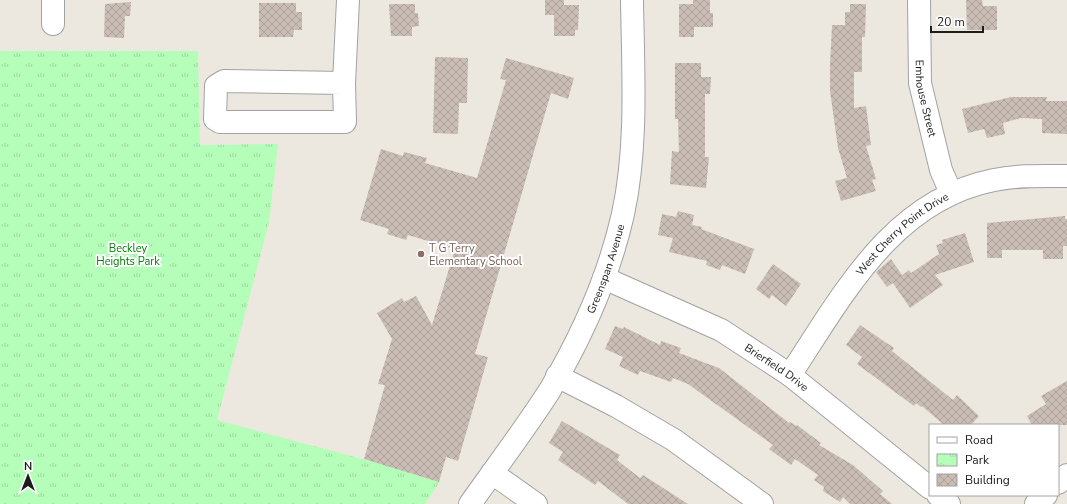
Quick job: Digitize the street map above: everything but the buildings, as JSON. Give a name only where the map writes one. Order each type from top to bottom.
[{"type":"street","points":[[52,24],[53,0]]},
{"type":"street","points":[[344,83],[224,82],[216,86],[215,119],[220,122],[345,122],[344,54],[348,26],[348,0]]},
{"type":"street","name":"Greenspan Avenue","points":[[470,504],[550,390],[593,305],[604,278],[623,214],[629,168],[632,124],[632,0]]},
{"type":"street","name":"Emhouse Street","points":[[919,0],[920,83],[941,170],[951,194]]},
{"type":"street","name":"West Cherry Point Drive","points":[[790,375],[860,268],[898,229],[951,194],[993,180],[1016,177],[1067,176]]},
{"type":"street","name":"Brierfield Drive","points":[[604,278],[721,330],[790,375],[929,487]]},
{"type":"street","points":[[557,376],[616,406],[674,440],[762,504]]},
{"type":"street","points":[[492,473],[536,504]]},
{"type":"street","points":[[1059,482],[1067,475]]},
{"type":"street","points":[[939,496],[949,504]]},
{"type":"street","points":[[1036,504],[1045,496]]},
{"type":"green space","name":"Beckley Heights Park","points":[[0,51],[198,51],[200,145],[278,144],[269,223],[217,420],[441,480],[425,504],[0,504]]},
{"type":"place","name":"T G Terry Elementary School","points":[[421,254]]}]
